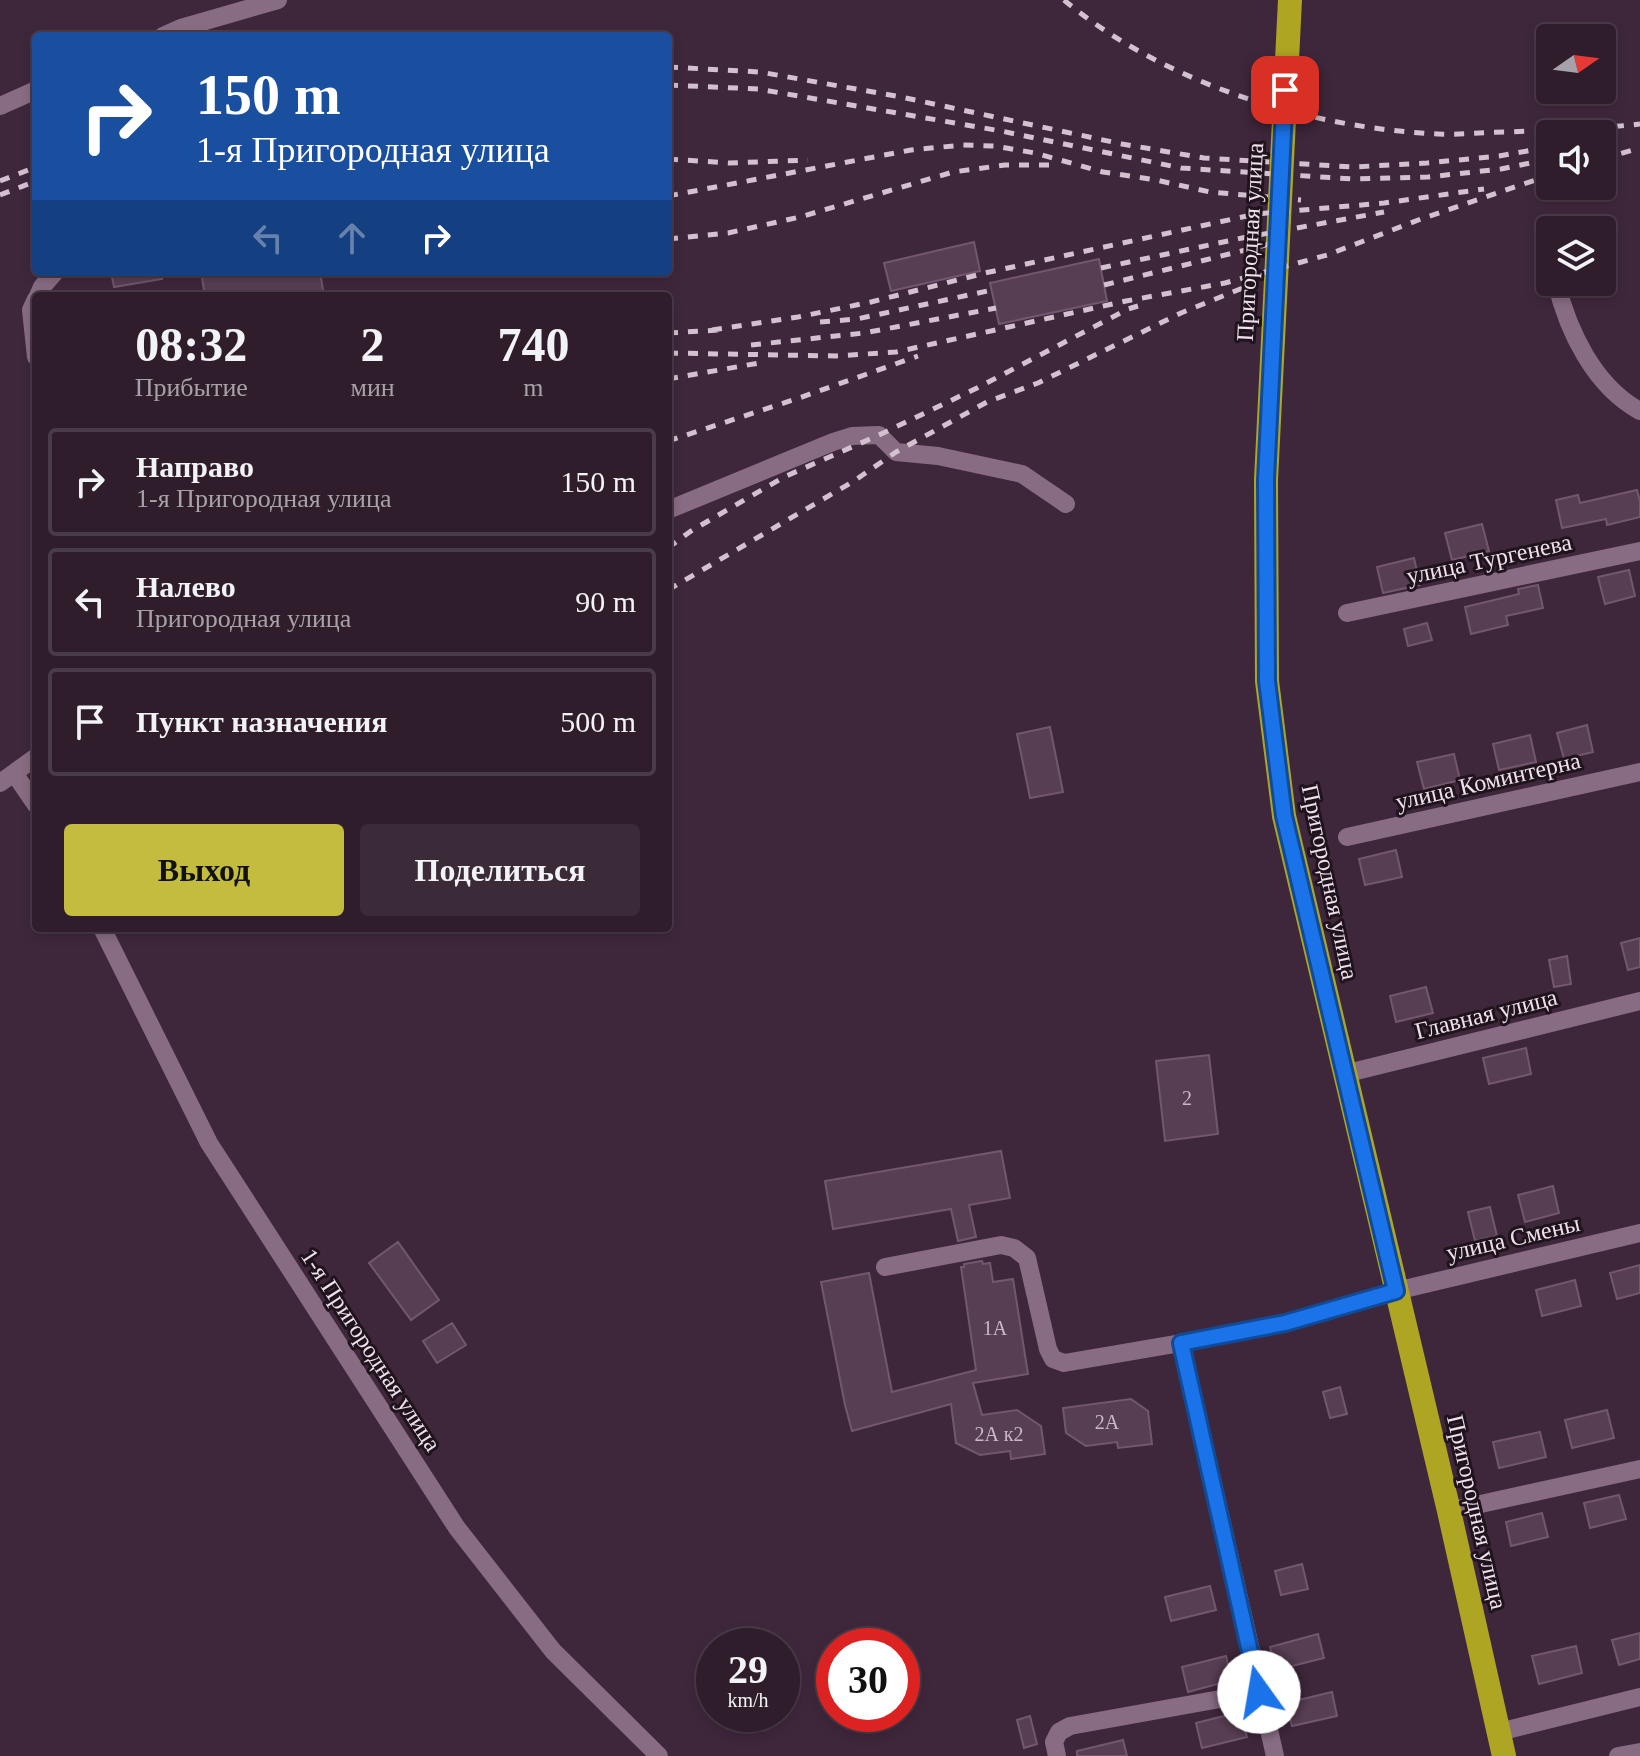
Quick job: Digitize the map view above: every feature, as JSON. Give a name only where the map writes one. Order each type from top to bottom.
[{"type":"highway","name":"Пригородная улица","points":[[1290,0],[1266,480],[1267,681],[1282,801],[1504,1756]]},
{"type":"street","points":[[172,32],[278,0]]},
{"type":"street","points":[[0,106],[32,92]]},
{"type":"street","points":[[40,292],[52,276]]},
{"type":"street","points":[[1561,296],[1570,325],[1588,359],[1622,400],[1640,411]]},
{"type":"street","points":[[672,508],[833,442],[870,434],[879,435],[896,452],[938,456],[1022,474],[1066,504]]},
{"type":"street","name":"улица Тургенева","points":[[1347,613],[1640,551]]},
{"type":"street","points":[[32,760],[7,778],[32,801]]},
{"type":"street","name":"улица Коминтерна","points":[[1347,837],[1640,772]]},
{"type":"street","name":"1-я Пригородная улица","points":[[104,932],[209,1143],[457,1528],[553,1651],[659,1756]]},
{"type":"street","name":"Главная улица","points":[[1344,1074],[1640,1001]]},
{"type":"street","name":"улица Смены","points":[[1396,1291],[1640,1233]]},
{"type":"street","points":[[885,1267],[1001,1245],[1014,1248],[1027,1258],[1048,1349],[1053,1359],[1064,1363],[1285,1323],[1396,1291]]},
{"type":"street","points":[[1181,1343],[1275,1756]]},
{"type":"street","points":[[1449,1511],[1640,1469]]},
{"type":"street","points":[[1055,1749],[1059,1732],[1070,1726],[1259,1692]]},
{"type":"street","points":[[1499,1732],[1640,1697]]},
{"type":"street","points":[[1618,1756],[1640,1752]]},
{"type":"building","points":[[974,242],[980,271],[891,291],[884,263]]},
{"type":"building","points":[[1099,259],[1107,301],[999,324],[990,283]]},
{"type":"building","points":[[112,276],[162,276],[162,279],[114,287]]},
{"type":"building","points":[[202,276],[321,276],[323,292],[204,292]]},
{"type":"building","points":[[1637,490],[1640,517],[1607,525],[1606,519],[1562,528],[1556,500],[1578,495],[1580,503]]},
{"type":"building","points":[[1482,524],[1489,551],[1452,560],[1445,533]]},
{"type":"building","points":[[1414,558],[1420,585],[1383,593],[1377,567]]},
{"type":"building","points":[[1629,570],[1635,596],[1605,604],[1598,577]]},
{"type":"building","points":[[1538,585],[1543,608],[1506,616],[1508,625],[1471,634],[1465,607],[1519,594],[1518,589]]},
{"type":"building","points":[[1427,623],[1432,640],[1408,646],[1404,629]]},
{"type":"building","points":[[1587,725],[1593,752],[1564,759],[1557,733]]},
{"type":"building","points":[[1050,727],[1063,792],[1030,798],[1017,734]]},
{"type":"building","points":[[1530,735],[1536,762],[1499,770],[1493,744]]},
{"type":"building","points":[[1454,754],[1460,780],[1424,789],[1417,762]]},
{"type":"building","points":[[1396,850],[1402,877],[1365,885],[1359,859]]},
{"type":"building","points":[[1640,938],[1640,967],[1628,970],[1621,943]]},
{"type":"building","points":[[1567,956],[1571,984],[1554,987],[1549,960]]},
{"type":"building","points":[[1426,987],[1433,1013],[1396,1022],[1390,996]]},
{"type":"building","points":[[1526,1048],[1531,1074],[1489,1084],[1483,1058]]},
{"type":"building","points":[[1209,1055],[1218,1134],[1165,1141],[1156,1061]]},
{"type":"building","points":[[1001,1151],[1010,1198],[969,1205],[976,1237],[958,1241],[951,1209],[833,1229],[825,1181]]},
{"type":"building","points":[[1553,1186],[1559,1213],[1525,1222],[1518,1195]]},
{"type":"building","points":[[1490,1207],[1497,1236],[1475,1241],[1468,1212]]},
{"type":"building","points":[[398,1242],[439,1300],[411,1320],[369,1263]]},
{"type":"building","points":[[982,1261],[983,1264],[990,1263],[993,1282],[1013,1279],[1028,1374],[973,1383],[982,1415],[1017,1410],[1041,1426],[1045,1454],[1011,1459],[1010,1451],[980,1455],[956,1443],[951,1404],[852,1431],[821,1282],[869,1273],[892,1392],[976,1370],[961,1267]]},
{"type":"building","points":[[1640,1265],[1640,1293],[1617,1299],[1610,1273]]},
{"type":"building","points":[[1575,1280],[1581,1306],[1542,1316],[1536,1290]]},
{"type":"building","points":[[452,1323],[466,1345],[437,1363],[423,1341]]},
{"type":"building","points":[[1340,1387],[1347,1414],[1330,1418],[1323,1392]]},
{"type":"building","points":[[1131,1399],[1148,1411],[1152,1444],[1118,1448],[1117,1442],[1086,1446],[1066,1433],[1063,1408]]},
{"type":"building","points":[[1607,1410],[1614,1438],[1572,1448],[1565,1420]]},
{"type":"building","points":[[1540,1432],[1546,1457],[1499,1468],[1493,1442]]},
{"type":"building","points":[[1619,1495],[1626,1519],[1590,1528],[1584,1503]]},
{"type":"building","points":[[1542,1513],[1548,1537],[1511,1546],[1506,1522]]},
{"type":"building","points":[[1302,1564],[1308,1589],[1281,1595],[1275,1571]]},
{"type":"building","points":[[1210,1586],[1216,1610],[1171,1621],[1165,1597]]},
{"type":"building","points":[[1640,1633],[1640,1659],[1619,1665],[1612,1640]]},
{"type":"building","points":[[1318,1634],[1324,1658],[1276,1670],[1270,1647]]},
{"type":"building","points":[[1576,1646],[1582,1673],[1539,1684],[1532,1656]]},
{"type":"building","points":[[1226,1656],[1232,1680],[1188,1692],[1182,1667]]},
{"type":"building","points":[[1332,1692],[1337,1716],[1292,1726],[1286,1703]]},
{"type":"building","points":[[1240,1712],[1247,1737],[1202,1748],[1196,1723]]},
{"type":"building","points":[[1030,1716],[1037,1744],[1024,1748],[1017,1720]]},
{"type":"building","points":[[1123,1740],[1127,1756],[1077,1756],[1077,1751]]},
{"type":"railway","points":[[1064,0],[1104,30],[1147,56],[1193,78],[1240,96],[1339,122],[1389,130],[1447,134],[1640,124]]},
{"type":"railway","points":[[672,67],[760,72],[1204,158],[1353,167],[1427,163],[1536,149]]},
{"type":"railway","points":[[672,85],[758,89],[1001,131],[1181,168],[1353,179],[1428,177],[1536,162]]},
{"type":"railway","points":[[672,195],[911,150],[963,145],[995,146],[1035,153],[1103,172],[1210,192],[1301,200]]},
{"type":"railway","points":[[1616,155],[1640,148]]},
{"type":"railway","points":[[672,159],[729,163],[808,160]]},
{"type":"railway","points":[[672,239],[728,233],[800,217],[953,172],[1005,165],[1052,165]]},
{"type":"railway","points":[[0,181],[32,169]]},
{"type":"railway","points":[[672,353],[836,356],[896,352],[1126,301],[1225,283],[1327,255],[1536,180]]},
{"type":"railway","points":[[0,195],[32,183]]},
{"type":"railway","points":[[712,330],[871,302],[985,273],[1256,214],[1384,203],[1484,189]]},
{"type":"railway","points":[[1101,268],[1384,212]]},
{"type":"railway","points":[[1104,285],[1286,240]]},
{"type":"railway","points":[[672,588],[854,481],[896,452],[987,402],[1038,383],[1181,313],[1245,287]]},
{"type":"railway","points":[[820,322],[857,319],[992,290]]},
{"type":"railway","points":[[672,545],[784,477],[977,388],[1138,306]]},
{"type":"railway","points":[[751,345],[864,333],[996,308]]},
{"type":"railway","points":[[672,333],[720,330]]},
{"type":"railway","points":[[672,440],[918,356]]},
{"type":"railway","points":[[672,378],[759,363]]},
{"type":"route","points":[[1259,1692],[1181,1343],[1285,1323],[1396,1291],[1284,816],[1267,681],[1266,480],[1285,90]]}]
